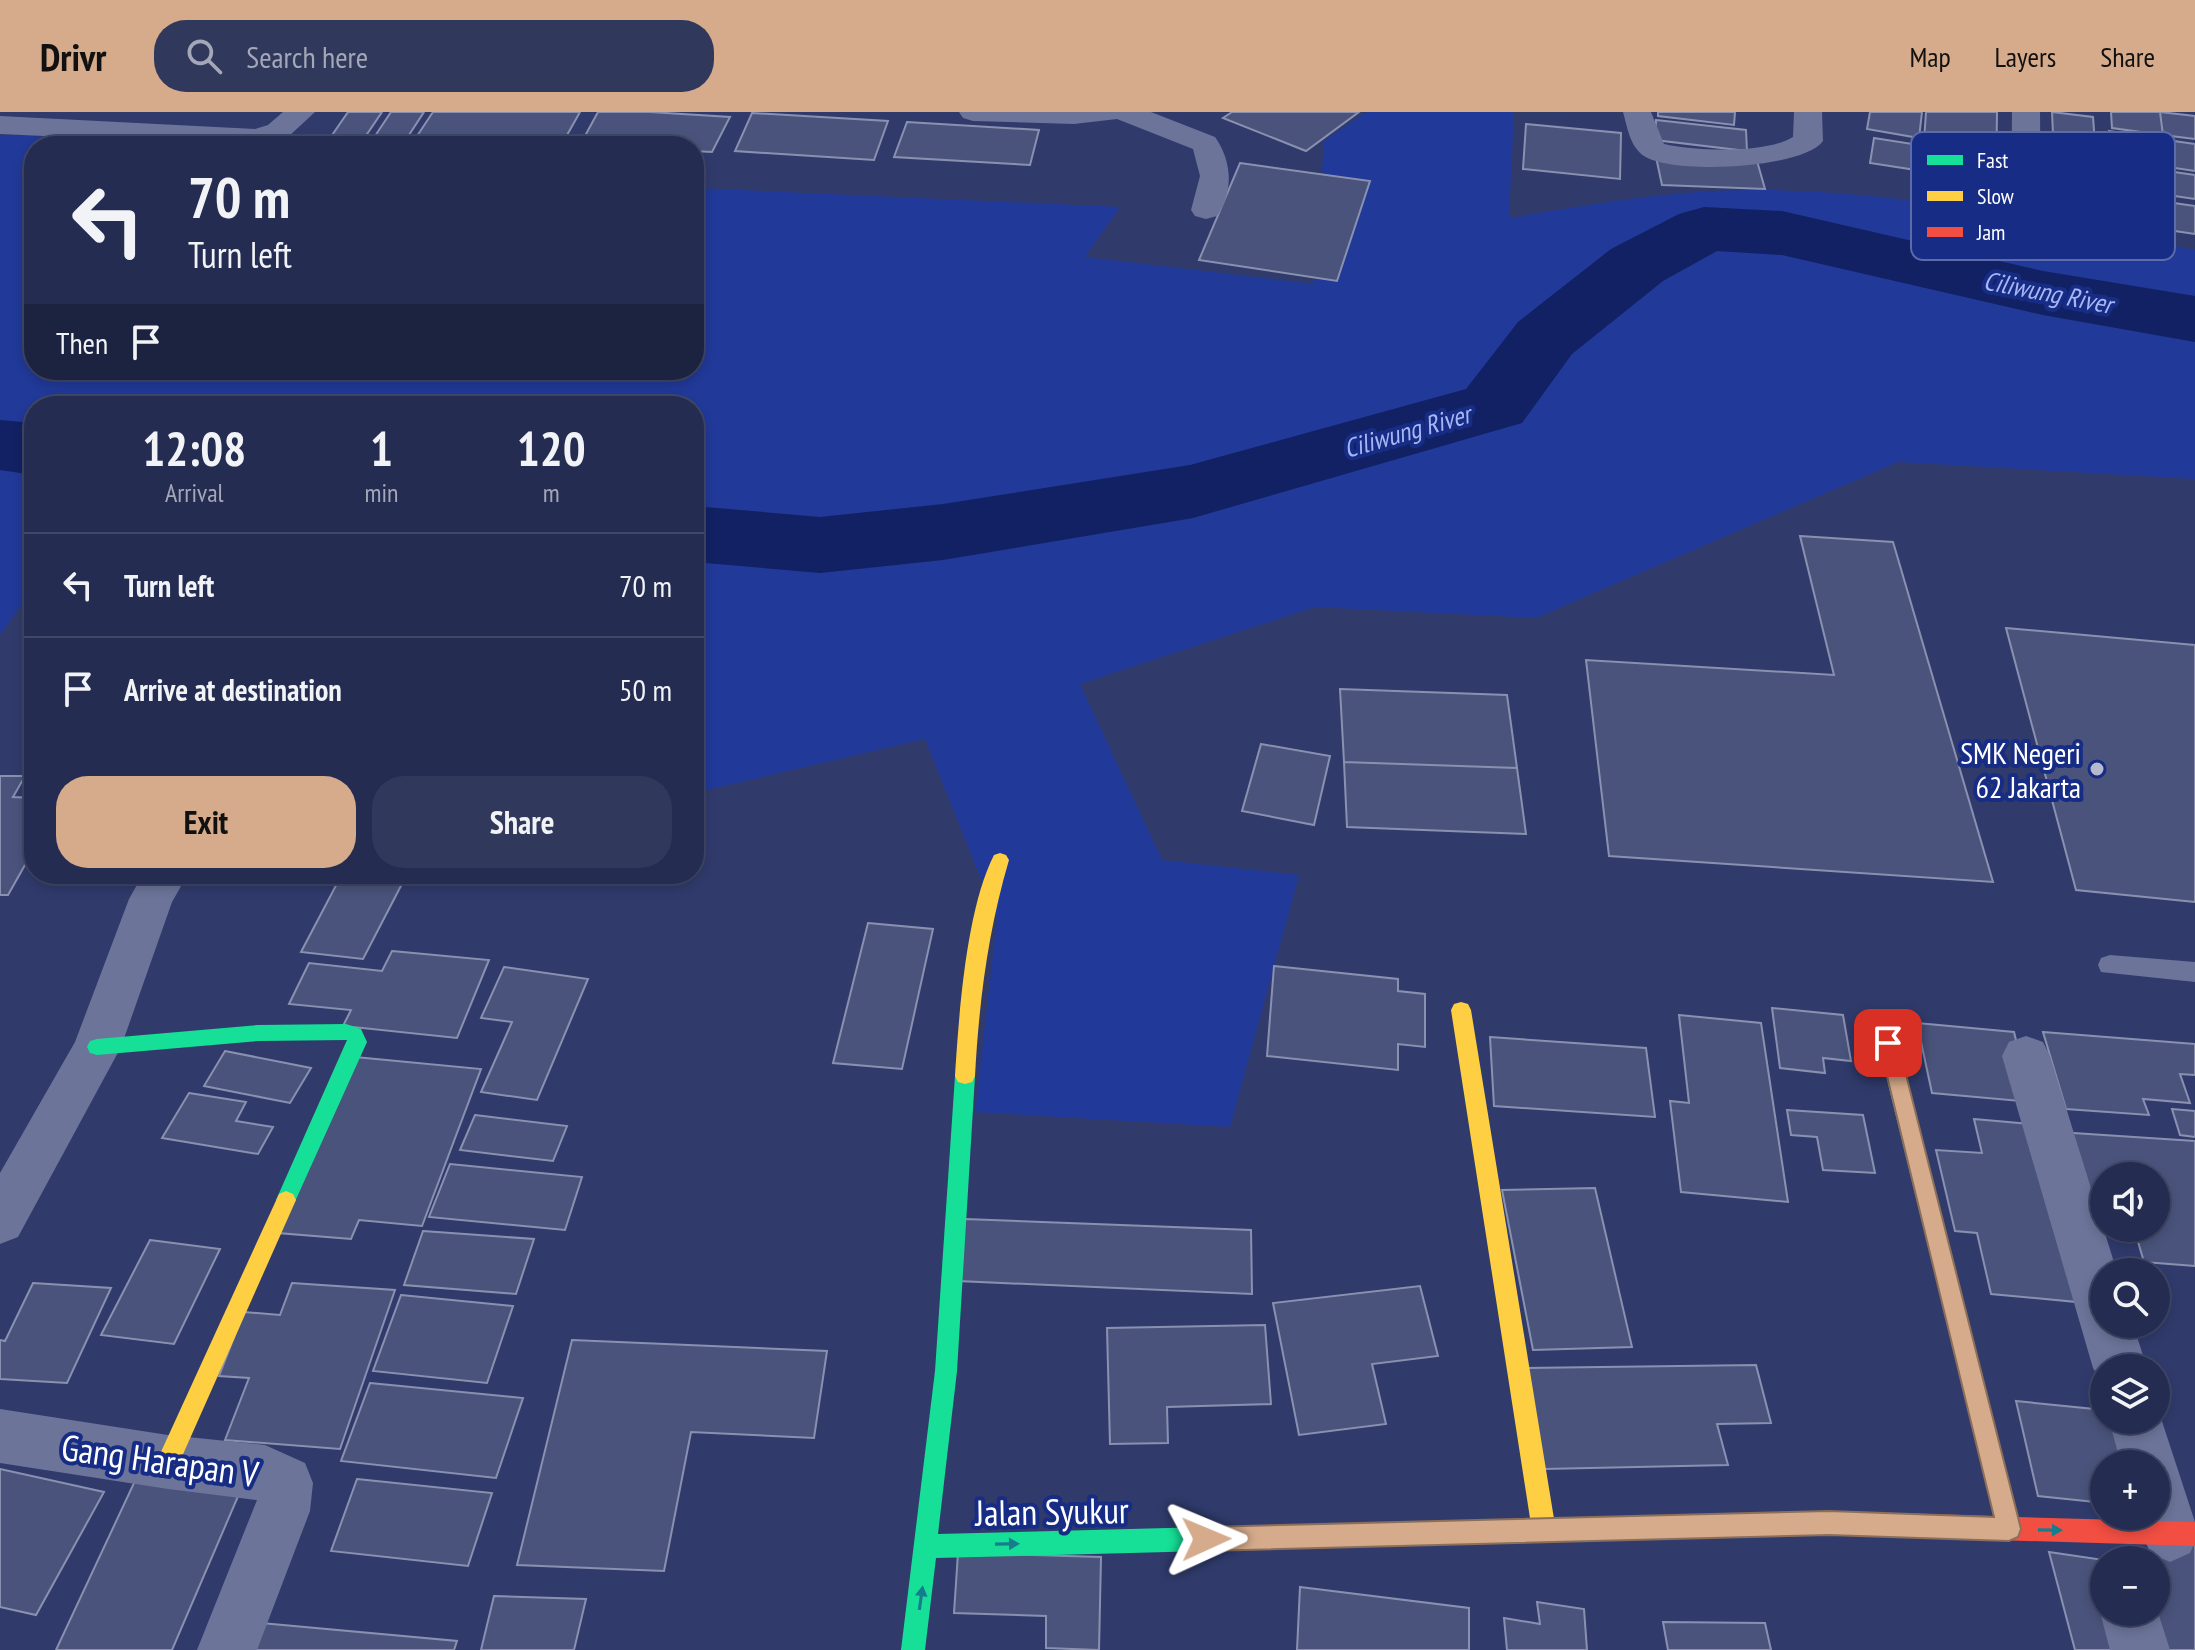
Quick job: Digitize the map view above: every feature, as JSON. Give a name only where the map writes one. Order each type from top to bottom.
[{"type":"street","points":[[973,112],[1110,112]]},
{"type":"street","points":[[1125,112],[1205,143],[1215,162],[1217,177],[1206,210]]},
{"type":"street","points":[[1637,112],[1649,146],[1659,153],[1679,155],[1767,154],[1792,150],[1808,141],[1808,112]]},
{"type":"street","points":[[256,136],[272,134],[298,116]]},
{"type":"street","points":[[0,125],[202,136]]},
{"type":"street","points":[[913,1650],[929,1546],[956,1255],[963,1070],[982,916],[1000,860]]},
{"type":"street","points":[[0,1221],[97,1047],[151,899],[160,884]]},
{"type":"street","points":[[1461,1010],[1544,1531]]},
{"type":"street","points":[[97,1047],[258,1033],[346,1032],[354,1035],[357,1042],[168,1462]]},
{"type":"street","points":[[1888,1043],[2009,1529]]},
{"type":"street","points":[[2026,1056],[2090,1268]]},
{"type":"street","name":"Gang Harapan V","points":[[0,1436],[168,1462],[265,1473],[285,1483],[282,1511],[227,1650]]},
{"type":"street","name":"Jalan Syukur","points":[[929,1546],[1829,1523],[2009,1529],[2111,1546],[2174,1518]]},
{"type":"street","points":[[2133,1626],[2140,1650]]},
{"type":"lane","points":[[2110,965],[2195,972]]},
{"type":"shaded area","points":[[1366,112],[1514,112],[1509,218],[1635,198],[1698,192],[1817,192],[1911,200],[1911,260],[2175,260],[2175,246],[2195,250],[2195,479],[1898,462],[1536,618],[1315,607],[1080,684],[1162,860],[1299,875],[1230,1127],[975,1112],[997,919],[925,739],[704,791],[704,396],[24,396],[24,600],[0,635],[0,135],[28,136],[24,136],[24,380],[704,380],[704,188],[1120,207],[1085,257],[1314,284],[1324,141]]},
{"type":"building","points":[[348,112],[382,112],[366,136],[331,136]]},
{"type":"building","points":[[391,112],[424,112],[408,136],[375,136]]},
{"type":"building","points":[[433,112],[580,112],[566,136],[417,136]]},
{"type":"building","points":[[598,112],[730,117],[712,152],[704,152],[704,136],[585,136]]},
{"type":"building","points":[[1232,112],[1359,112],[1306,151],[1223,118]]},
{"type":"building","points":[[1658,112],[1735,112],[1734,125],[1658,116]]},
{"type":"building","points":[[1870,112],[1922,112],[1920,132],[1911,132],[1911,137],[1867,129]]},
{"type":"building","points":[[1926,112],[1997,112],[1997,132],[1925,132]]},
{"type":"building","points":[[2052,112],[2093,117],[2094,132],[2053,132]]},
{"type":"building","points":[[2111,112],[2160,112],[2163,132],[2141,132],[2112,128]]},
{"type":"building","points":[[2160,112],[2195,116],[2195,139],[2175,136],[2175,132],[2163,132]]},
{"type":"building","points":[[752,113],[888,121],[874,160],[735,151]]},
{"type":"building","points":[[1656,120],[1746,130],[1747,151],[1655,140]]},
{"type":"building","points":[[907,122],[1039,130],[1030,165],[894,157]]},
{"type":"building","points":[[1526,124],[1621,133],[1620,179],[1523,169]]},
{"type":"building","points":[[1874,138],[1911,144],[1911,169],[1870,163]]},
{"type":"building","points":[[2175,141],[2195,144],[2195,171],[2175,168]]},
{"type":"building","points":[[1656,157],[1757,161],[1765,189],[1662,185]]},
{"type":"building","points":[[1240,163],[1370,181],[1337,281],[1199,260]]},
{"type":"building","points":[[2175,172],[2195,175],[2195,199],[2175,196]]},
{"type":"building","points":[[2175,203],[2195,206],[2195,234],[2175,231]]},
{"type":"building","points":[[1800,536],[1893,542],[1993,882],[1609,856],[1586,660],[1834,675]]},
{"type":"building","points":[[2006,628],[2195,645],[2195,902],[2076,890]]},
{"type":"building","points":[[1340,689],[1507,695],[1517,768],[1344,762]]},
{"type":"building","points":[[1261,744],[1330,756],[1314,825],[1242,811]]},
{"type":"building","points":[[1344,762],[1517,768],[1526,834],[1347,827]]},
{"type":"building","points":[[0,776],[24,776],[13,797],[24,798],[24,867],[8,895],[0,895]]},
{"type":"building","points":[[337,884],[402,884],[363,959],[301,952]]},
{"type":"building","points":[[868,923],[933,929],[902,1069],[833,1063]]},
{"type":"building","points":[[392,951],[489,960],[457,1038],[343,1026],[351,1010],[289,1004],[309,963],[382,971]]},
{"type":"building","points":[[1274,966],[1398,979],[1398,991],[1425,994],[1425,1047],[1398,1044],[1398,1070],[1267,1056]]},
{"type":"building","points":[[504,967],[588,979],[537,1100],[481,1092],[512,1022],[481,1018]]},
{"type":"building","points":[[1772,1008],[1843,1015],[1851,1061],[1823,1058],[1825,1073],[1780,1068]]},
{"type":"building","points":[[1679,1015],[1761,1023],[1788,1202],[1681,1192],[1670,1101],[1689,1103]]},
{"type":"building","points":[[1917,1023],[2014,1032],[2031,1102],[1932,1093]]},
{"type":"building","points":[[2043,1032],[2195,1044],[2195,1075],[2180,1074],[2190,1103],[2143,1099],[2149,1115],[2066,1109]]},
{"type":"building","points":[[1490,1037],[1646,1048],[1655,1117],[1494,1106]]},
{"type":"building","points":[[225,1051],[311,1068],[290,1103],[204,1086]]},
{"type":"building","points":[[355,1057],[481,1069],[422,1226],[359,1220],[351,1239],[278,1233]]},
{"type":"building","points":[[189,1093],[246,1102],[236,1121],[273,1127],[258,1154],[162,1138]]},
{"type":"building","points":[[2172,1109],[2195,1111],[2195,1137],[2180,1135]]},
{"type":"building","points":[[1787,1110],[1863,1115],[1875,1173],[1823,1170],[1817,1137],[1791,1135]]},
{"type":"building","points":[[475,1115],[567,1126],[553,1161],[460,1150]]},
{"type":"building","points":[[1974,1119],[2030,1124],[2077,1302],[1991,1294],[1977,1233],[1955,1231],[1936,1150],[1982,1153]]},
{"type":"building","points":[[2058,1132],[2195,1141],[2195,1266],[2170,1264],[2170,1258],[2143,1258],[2138,1242],[2170,1242],[2170,1162],[2090,1162],[2090,1201]]},
{"type":"building","points":[[450,1164],[582,1177],[565,1230],[429,1217]]},
{"type":"building","points":[[1595,1188],[1632,1347],[1533,1350],[1502,1190]]},
{"type":"building","points":[[965,1219],[1251,1230],[1252,1294],[958,1281]]},
{"type":"building","points":[[423,1231],[534,1239],[516,1294],[404,1285]]},
{"type":"building","points":[[150,1240],[220,1249],[174,1344],[101,1335]]},
{"type":"building","points":[[33,1283],[111,1288],[67,1383],[0,1379],[0,1340],[5,1341]]},
{"type":"building","points":[[292,1283],[395,1290],[340,1449],[225,1440],[249,1378],[219,1376],[244,1312],[280,1315]]},
{"type":"building","points":[[1420,1286],[1438,1356],[1372,1364],[1386,1424],[1299,1435],[1273,1303]]},
{"type":"building","points":[[401,1295],[513,1306],[487,1383],[373,1371]]},
{"type":"building","points":[[1265,1325],[1271,1404],[1167,1407],[1168,1443],[1110,1444],[1107,1328]]},
{"type":"building","points":[[572,1340],[827,1351],[814,1438],[691,1432],[664,1571],[517,1565]]},
{"type":"building","points":[[1756,1365],[1771,1423],[1717,1424],[1728,1465],[1544,1469],[1525,1368]]},
{"type":"building","points":[[370,1383],[523,1398],[496,1478],[341,1461]]},
{"type":"building","points":[[2016,1401],[2090,1409],[2090,1434],[2138,1434],[2142,1450],[2090,1450],[2090,1502],[2038,1496]]},
{"type":"building","points":[[141,1468],[245,1480],[172,1650],[56,1650]]},
{"type":"building","points":[[0,1469],[104,1492],[36,1615],[0,1607]]},
{"type":"building","points":[[357,1479],[492,1493],[468,1566],[331,1551]]},
{"type":"building","points":[[2195,1541],[2195,1650],[2149,1650],[2143,1626],[2170,1626],[2170,1553]]},
{"type":"building","points":[[2049,1552],[2090,1558],[2090,1626],[2125,1626],[2132,1650],[2075,1650]]},
{"type":"building","points":[[958,1553],[1101,1557],[1099,1650],[1046,1648],[1046,1616],[954,1613]]},
{"type":"building","points":[[1300,1587],[1469,1608],[1469,1650],[1297,1650]]},
{"type":"building","points":[[494,1596],[586,1599],[574,1650],[481,1650]]},
{"type":"building","points":[[1537,1602],[1584,1609],[1587,1650],[1507,1650],[1504,1618],[1540,1624]]},
{"type":"building","points":[[1663,1622],[1765,1623],[1771,1650],[1668,1650]]},
{"type":"building","points":[[261,1623],[457,1641],[454,1650],[251,1650]]},
{"type":"waterway","name":"Ciliwung River","points":[[704,535],[820,545],[943,532],[1193,491],[1494,406],[1545,338],[1637,265],[1704,229],[1782,233],[2043,293],[2195,319]]},
{"type":"waterway","name":"Ciliwung River","points":[[0,445],[24,448]]},
{"type":"traffic: fast","points":[[97,1047],[258,1033],[346,1032],[354,1035],[357,1042],[286,1200]]},
{"type":"traffic: fast","points":[[1888,1043],[1968,1364]]},
{"type":"traffic: fast","points":[[913,1650],[946,1371],[965,1076]]},
{"type":"traffic: fast","points":[[929,1546],[1478,1532]]},
{"type":"traffic: slow","points":[[965,1076],[975,967],[985,913],[1000,860]]},
{"type":"traffic: slow","points":[[1461,1010],[1544,1531]]},
{"type":"traffic: slow","points":[[168,1462],[286,1200]]},
{"type":"traffic: jam","points":[[1968,1364],[2009,1529]]},
{"type":"traffic: jam","points":[[1478,1532],[1829,1523],[2195,1534]]},
{"type":"place","name":"SMK Negeri 62 Jakarta","points":[[2097,769]]},
{"type":"route","points":[[1206,1539],[1829,1523],[2009,1529],[1888,1043]]}]
